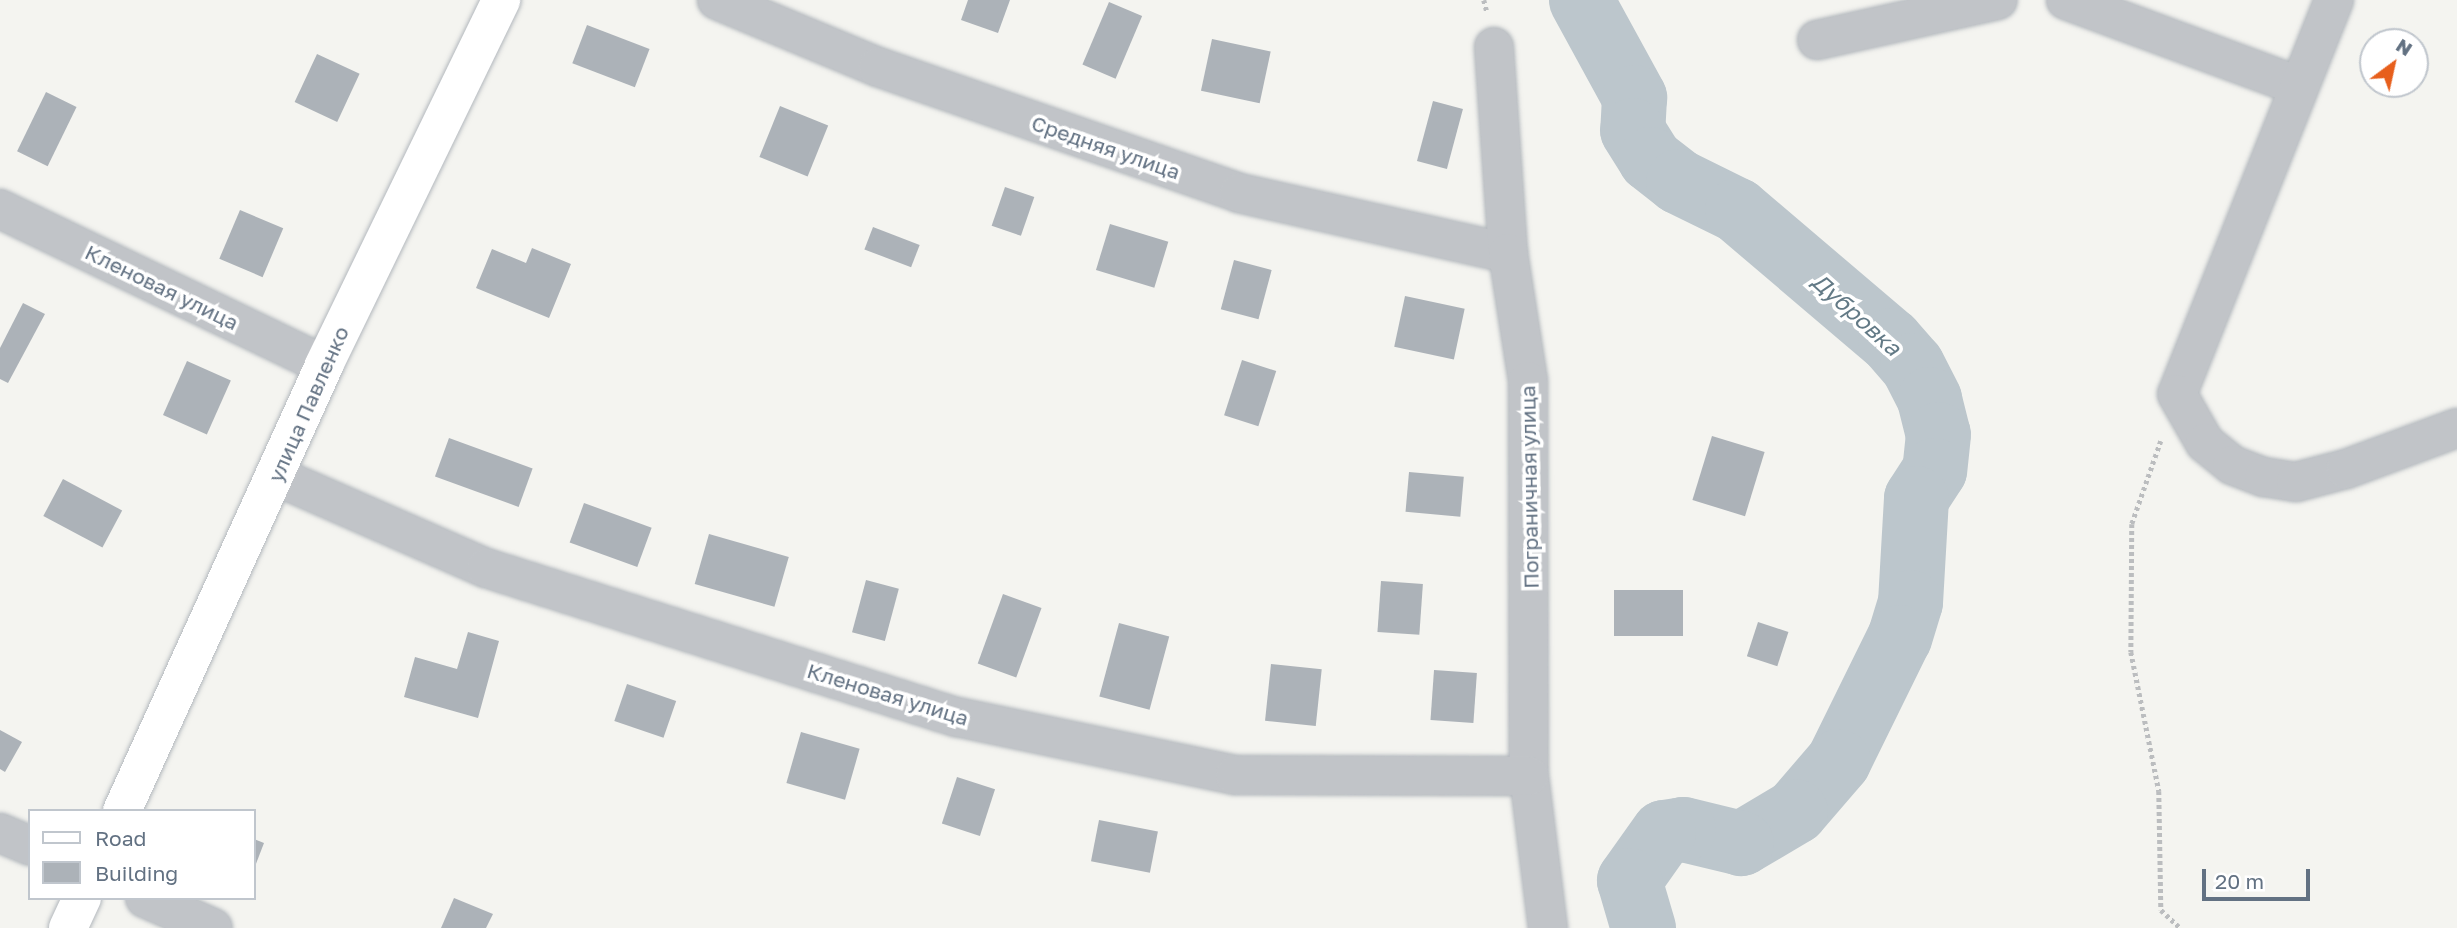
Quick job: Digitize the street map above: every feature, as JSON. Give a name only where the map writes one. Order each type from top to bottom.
[{"type":"street","name":"улица Павленко","points":[[123,809],[324,365],[500,0]]},
{"type":"street","name":"Средняя улица","points":[[718,0],[878,67],[1239,193],[1508,253]]},
{"type":"street","points":[[1817,40],[1998,0]]},
{"type":"street","points":[[2066,0],[2298,86]]},
{"type":"street","points":[[2334,0],[2177,394],[2205,443],[2232,465],[2264,477],[2296,482],[2346,469],[2457,428]]},
{"type":"street","name":"Пограничная улица","points":[[1494,47],[1508,253],[1528,381],[1529,776],[1548,928]]},
{"type":"street","name":"Кленовая улица","points":[[0,209],[324,365]]},
{"type":"street","name":"Кленовая улица","points":[[276,476],[486,568],[957,717],[1235,775],[1529,776]]},
{"type":"street","points":[[0,832],[28,845]]},
{"type":"street","points":[[68,928],[81,900]]},
{"type":"street","points":[[150,900],[213,928]]},
{"type":"path","points":[[2177,394],[2132,524],[2131,652],[2160,791],[2161,910],[2180,928]]},
{"type":"building","points":[[968,0],[1010,0],[998,33],[961,20]]},
{"type":"building","points":[[1109,2],[1142,16],[1116,79],[1082,65]]},
{"type":"building","points":[[587,25],[650,49],[635,87],[572,63]]},
{"type":"building","points":[[1212,39],[1271,51],[1260,103],[1201,91]]},
{"type":"building","points":[[317,54],[360,74],[337,122],[295,102]]},
{"type":"building","points":[[46,92],[77,107],[48,166],[17,151]]},
{"type":"building","points":[[1433,101],[1463,109],[1447,169],[1417,161]]},
{"type":"building","points":[[780,106],[828,125],[808,176],[759,157]]},
{"type":"building","points":[[1005,187],[1034,197],[1021,236],[992,226]]},
{"type":"building","points":[[240,210],[283,228],[263,277],[219,259]]},
{"type":"building","points":[[1110,224],[1168,242],[1154,288],[1096,270]]},
{"type":"building","points":[[873,227],[920,245],[911,267],[864,249]]},
{"type":"building","points":[[532,248],[571,264],[549,318],[476,288],[492,249],[526,263]]},
{"type":"building","points":[[1234,260],[1272,270],[1258,319],[1221,309]]},
{"type":"building","points":[[1405,296],[1465,309],[1454,360],[1394,347]]},
{"type":"building","points":[[23,303],[45,314],[8,383],[0,379],[0,348]]},
{"type":"building","points":[[1242,360],[1276,371],[1258,426],[1224,415]]},
{"type":"building","points":[[187,361],[231,381],[207,434],[163,415]]},
{"type":"building","points":[[1712,436],[1765,452],[1745,516],[1692,500]]},
{"type":"building","points":[[449,438],[533,468],[519,507],[435,477]]},
{"type":"building","points":[[1409,472],[1464,477],[1460,517],[1406,512]]},
{"type":"building","points":[[63,479],[122,510],[102,548],[43,516]]},
{"type":"building","points":[[584,503],[652,528],[637,567],[570,542]]},
{"type":"building","points":[[709,534],[789,557],[774,607],[695,584]]},
{"type":"building","points":[[866,580],[899,589],[885,641],[852,632]]},
{"type":"building","points":[[1381,581],[1423,584],[1419,635],[1377,632]]},
{"type":"building","points":[[1614,590],[1683,590],[1683,636],[1614,636]]},
{"type":"building","points":[[1003,594],[1042,608],[1016,678],[978,664]]},
{"type":"building","points":[[1758,622],[1788,632],[1777,666],[1747,656]]},
{"type":"building","points":[[1119,623],[1169,636],[1150,710],[1099,696]]},
{"type":"building","points":[[468,632],[499,641],[478,718],[404,697],[415,657],[457,669]]},
{"type":"building","points":[[1271,664],[1322,669],[1316,726],[1265,721]]},
{"type":"building","points":[[1434,670],[1477,673],[1473,723],[1431,720]]},
{"type":"building","points":[[627,684],[676,701],[663,738],[614,721]]},
{"type":"building","points":[[0,730],[22,742],[5,772],[0,769]]},
{"type":"building","points":[[801,732],[860,749],[845,800],[786,783]]},
{"type":"building","points":[[957,777],[995,789],[980,836],[942,824]]},
{"type":"building","points":[[1099,820],[1158,831],[1150,873],[1091,861]]},
{"type":"building","points":[[256,840],[264,843],[256,864]]},
{"type":"building","points":[[454,898],[493,914],[486,928],[441,928]]},
{"type":"waterway","name":"Дубровка","points":[[1581,0],[1634,97],[1632,130],[1650,159],[1678,181],[1737,210],[1890,340],[1912,365],[1929,399],[1938,434],[1934,470],[1916,498],[1910,602],[1899,637],[1838,761],[1795,811],[1741,843],[1683,829],[1663,832],[1629,880],[1643,928]]}]
